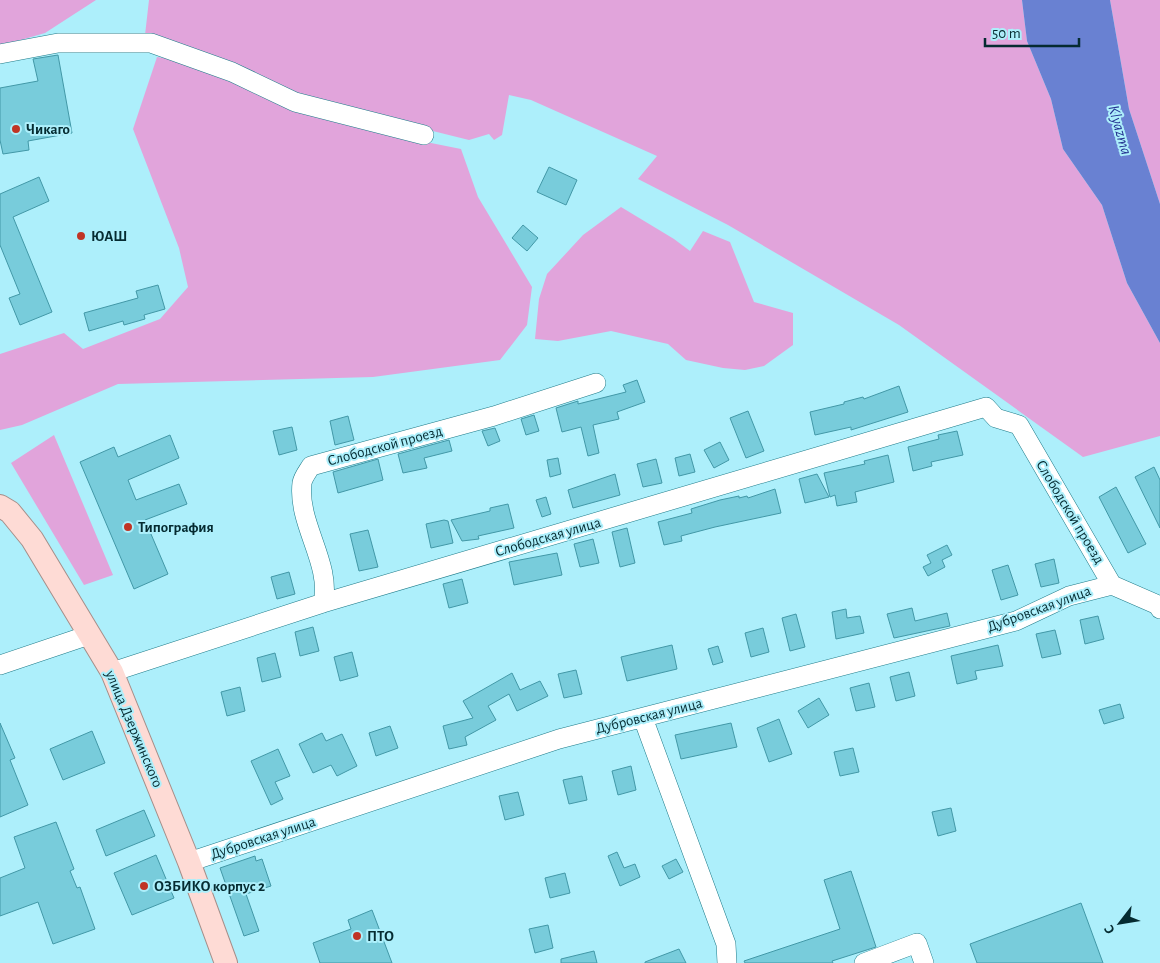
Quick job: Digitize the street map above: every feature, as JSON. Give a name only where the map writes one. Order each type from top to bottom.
[{"type":"main road","name":"улица Дзержинского","points":[[3,504],[32,539],[112,672],[189,862],[226,963]]},
{"type":"street","points":[[0,54],[58,43],[151,44],[232,72],[295,102],[424,135]]},
{"type":"street","name":"Слободской проезд","points":[[323,603],[326,588],[304,508],[302,481],[311,466],[494,416],[596,383]]},
{"type":"street","name":"Слободской проезд","points":[[986,408],[996,418],[1019,425],[1112,585]]},
{"type":"street","name":"Слободская улица","points":[[112,672],[323,603],[986,408]]},
{"type":"street","points":[[1112,585],[1158,605],[1160,610]]},
{"type":"street","name":"Дубровская улица","points":[[189,862],[559,739],[1016,621],[1069,596],[1112,585]]},
{"type":"street","points":[[0,665],[89,634]]},
{"type":"street","points":[[643,718],[726,944],[727,963]]},
{"type":"street","points":[[864,963],[917,944],[924,963]]},
{"type":"shaded area","points":[[0,0],[96,0],[45,33],[0,46]]},
{"type":"shaded area","points":[[149,0],[1022,0],[1027,41],[1051,99],[1063,149],[1102,205],[1127,283],[1160,343],[1160,436],[1083,457],[899,325],[728,225],[638,179],[657,156],[531,100],[509,95],[502,135],[494,140],[489,134],[469,140],[308,100],[145,35]]},
{"type":"shaded area","points":[[1110,0],[1160,0],[1160,204],[1129,109]]},
{"type":"shaded area","points":[[157,57],[178,60],[386,134],[461,149],[478,197],[532,287],[527,325],[500,360],[373,377],[118,384],[22,425],[0,430],[0,354],[64,333],[83,349],[160,319],[188,287],[179,248],[133,129]]},
{"type":"shaded area","points":[[621,207],[674,239],[690,251],[703,231],[730,242],[754,302],[793,313],[793,345],[764,366],[745,370],[723,368],[686,360],[668,344],[611,331],[558,341],[535,339],[539,299],[547,274],[583,235]]},
{"type":"shaded area","points":[[54,435],[113,575],[84,585],[11,463]]},
{"type":"water","name":"Klyazma","points":[[1022,0],[1110,0],[1129,109],[1160,204],[1160,343],[1127,283],[1102,205],[1063,149],[1051,99],[1027,41]]},
{"type":"building","points":[[58,55],[72,133],[28,141],[29,150],[3,154],[0,140],[0,88],[38,81],[33,59]]},
{"type":"building","points":[[549,167],[577,180],[566,205],[537,192]]},
{"type":"building","points":[[39,177],[49,201],[13,217],[52,312],[20,325],[9,298],[20,294],[0,245],[0,194]]},
{"type":"building","points":[[523,225],[538,238],[527,251],[512,238]]},
{"type":"building","points":[[158,285],[165,309],[144,315],[145,319],[124,325],[123,321],[89,331],[84,313],[138,298],[136,291]]},
{"type":"building","points":[[637,380],[645,402],[617,412],[619,419],[593,425],[599,453],[588,456],[581,427],[562,432],[556,408],[578,401],[578,404],[626,392],[623,385]]},
{"type":"building","points":[[899,386],[908,412],[851,430],[851,427],[815,435],[810,412],[844,404],[844,402],[863,397],[864,399]]},
{"type":"building","points":[[748,411],[764,451],[746,458],[730,418]]},
{"type":"building","points":[[534,415],[539,431],[526,435],[521,419]]},
{"type":"building","points":[[348,416],[354,440],[335,445],[330,421]]},
{"type":"building","points":[[292,427],[297,450],[279,455],[273,431]]},
{"type":"building","points":[[495,428],[500,441],[488,446],[482,431]]},
{"type":"building","points":[[957,431],[963,455],[931,462],[932,466],[913,471],[908,447],[939,439],[938,435]]},
{"type":"building","name":"Типография","points":[[170,435],[179,458],[128,480],[136,500],[179,484],[187,504],[145,520],[168,574],[134,589],[80,462],[114,447],[118,457]]},
{"type":"building","points":[[449,440],[452,451],[424,458],[427,468],[403,473],[398,454]]},
{"type":"building","points":[[720,442],[729,460],[714,468],[704,450]]},
{"type":"building","points":[[690,454],[695,472],[679,476],[675,458]]},
{"type":"building","points":[[888,455],[894,482],[855,492],[857,502],[837,506],[835,495],[830,497],[824,473],[865,464],[864,461]]},
{"type":"building","points":[[558,458],[561,474],[550,477],[547,460]]},
{"type":"building","points":[[378,459],[383,480],[338,493],[333,472]]},
{"type":"building","points":[[656,459],[662,483],[643,487],[637,464]]},
{"type":"building","points":[[1154,467],[1160,480],[1160,528],[1135,477]]},
{"type":"building","points":[[615,474],[620,495],[573,508],[568,490]]},
{"type":"building","points":[[817,474],[829,497],[805,503],[799,479]]},
{"type":"building","points":[[1116,487],[1146,544],[1128,553],[1099,497]]},
{"type":"building","points":[[775,489],[781,513],[681,536],[682,541],[664,545],[658,522],[692,513],[691,509],[720,500],[739,496],[739,498],[747,496],[748,498]]},
{"type":"building","points":[[546,497],[551,514],[542,517],[536,500]]},
{"type":"building","points":[[508,504],[514,528],[478,536],[479,539],[462,541],[451,520],[490,511],[490,508]]},
{"type":"building","points":[[444,520],[448,521],[453,543],[431,548],[426,524]]},
{"type":"building","points":[[627,528],[635,563],[620,567],[612,532]]},
{"type":"building","points":[[368,530],[378,567],[359,571],[350,534]]},
{"type":"building","points":[[593,539],[599,563],[580,567],[574,544]]},
{"type":"building","points":[[947,545],[952,555],[942,560],[945,567],[928,576],[923,567],[931,563],[927,555]]},
{"type":"building","points":[[557,553],[562,575],[514,585],[509,562]]},
{"type":"building","points":[[1054,559],[1059,583],[1041,587],[1035,564]]},
{"type":"building","points":[[1008,565],[1018,595],[1001,600],[992,570]]},
{"type":"building","points":[[289,572],[295,594],[277,599],[271,577]]},
{"type":"building","points":[[462,579],[468,603],[449,608],[443,584]]},
{"type":"building","points":[[912,608],[915,621],[947,613],[950,626],[894,638],[887,614]]},
{"type":"building","points":[[846,609],[847,618],[860,616],[864,633],[836,639],[832,612]]},
{"type":"building","points":[[796,614],[805,647],[790,651],[782,618]]},
{"type":"building","points":[[1098,616],[1104,639],[1085,644],[1080,620]]},
{"type":"building","points":[[313,627],[319,651],[300,656],[295,632]]},
{"type":"building","points":[[763,628],[769,652],[751,657],[745,633]]},
{"type":"building","points":[[1055,630],[1061,654],[1042,658],[1036,634]]},
{"type":"building","points":[[672,645],[677,669],[627,681],[621,657]]},
{"type":"building","points":[[998,645],[1003,666],[975,671],[977,679],[957,684],[951,656]]},
{"type":"building","points":[[718,646],[723,662],[713,665],[708,649]]},
{"type":"building","points":[[352,652],[358,676],[340,681],[334,657]]},
{"type":"building","points":[[275,653],[281,677],[262,682],[257,658]]},
{"type":"building","points":[[576,670],[582,694],[564,698],[558,674]]},
{"type":"building","points":[[909,672],[915,696],[896,701],[890,677]]},
{"type":"building","points":[[512,673],[520,690],[540,681],[548,696],[517,711],[509,694],[488,706],[496,720],[465,737],[467,745],[449,749],[443,726],[473,718],[463,701]]},
{"type":"building","points":[[869,683],[875,707],[856,711],[850,688]]},
{"type":"building","points":[[240,687],[245,711],[227,716],[221,692]]},
{"type":"building","points":[[819,698],[829,715],[808,728],[798,711]]},
{"type":"building","points":[[1120,704],[1124,718],[1104,724],[1099,710]]},
{"type":"building","points":[[779,719],[792,754],[769,762],[757,728]]},
{"type":"building","points":[[0,723],[15,758],[10,760],[28,805],[0,817]]},
{"type":"building","points":[[731,723],[737,747],[681,759],[675,735]]},
{"type":"building","points":[[390,726],[398,748],[376,756],[369,733]]},
{"type":"building","points":[[92,731],[105,763],[63,780],[50,749]]},
{"type":"building","points":[[322,733],[326,741],[342,734],[357,766],[337,776],[331,765],[313,773],[299,744]]},
{"type":"building","points":[[853,748],[859,772],[840,776],[834,752]]},
{"type":"building","points":[[278,749],[290,776],[275,782],[283,799],[271,805],[251,761]]},
{"type":"building","points":[[631,766],[636,790],[618,795],[612,771]]},
{"type":"building","points":[[582,776],[587,800],[569,804],[563,780]]},
{"type":"building","points":[[518,792],[524,815],[505,820],[499,796]]},
{"type":"building","points":[[951,808],[956,831],[938,836],[932,812]]},
{"type":"building","points":[[144,810],[155,836],[106,856],[96,830]]},
{"type":"building","points":[[56,822],[74,869],[70,871],[77,888],[80,887],[95,929],[53,944],[38,902],[0,916],[0,878],[25,868],[14,837]]},
{"type":"building","points":[[617,852],[624,868],[635,864],[640,877],[620,886],[608,856]]},
{"type":"building","points":[[156,855],[174,898],[132,915],[114,873]]},
{"type":"building","points":[[255,856],[256,861],[262,859],[271,886],[246,894],[259,931],[244,936],[220,868]]},
{"type":"building","points":[[676,859],[683,872],[669,879],[662,866]]},
{"type":"building","points":[[851,871],[876,947],[832,961],[833,963],[745,963],[744,961],[840,929],[824,880]]},
{"type":"building","points":[[565,873],[570,893],[550,898],[545,878]]},
{"type":"building","points":[[1081,903],[1103,963],[977,963],[970,944]]},
{"type":"building","name":"ПТО","points":[[372,910],[392,963],[320,963],[313,943],[351,929],[348,920]]},
{"type":"building","points":[[548,925],[553,948],[535,953],[529,929]]},
{"type":"building","points":[[679,949],[686,963],[645,963],[645,962]]},
{"type":"building","points":[[594,951],[597,963],[561,963],[561,959]]},
{"type":"place","name":"Чикаго","points":[[16,129]]},
{"type":"place","name":"ЮАШ","points":[[81,236]]},
{"type":"place","name":"Типография","points":[[128,527]]},
{"type":"place","name":"ОЗБИКО корпус 2","points":[[144,886]]},
{"type":"place","name":"ПТО","points":[[357,936]]}]
